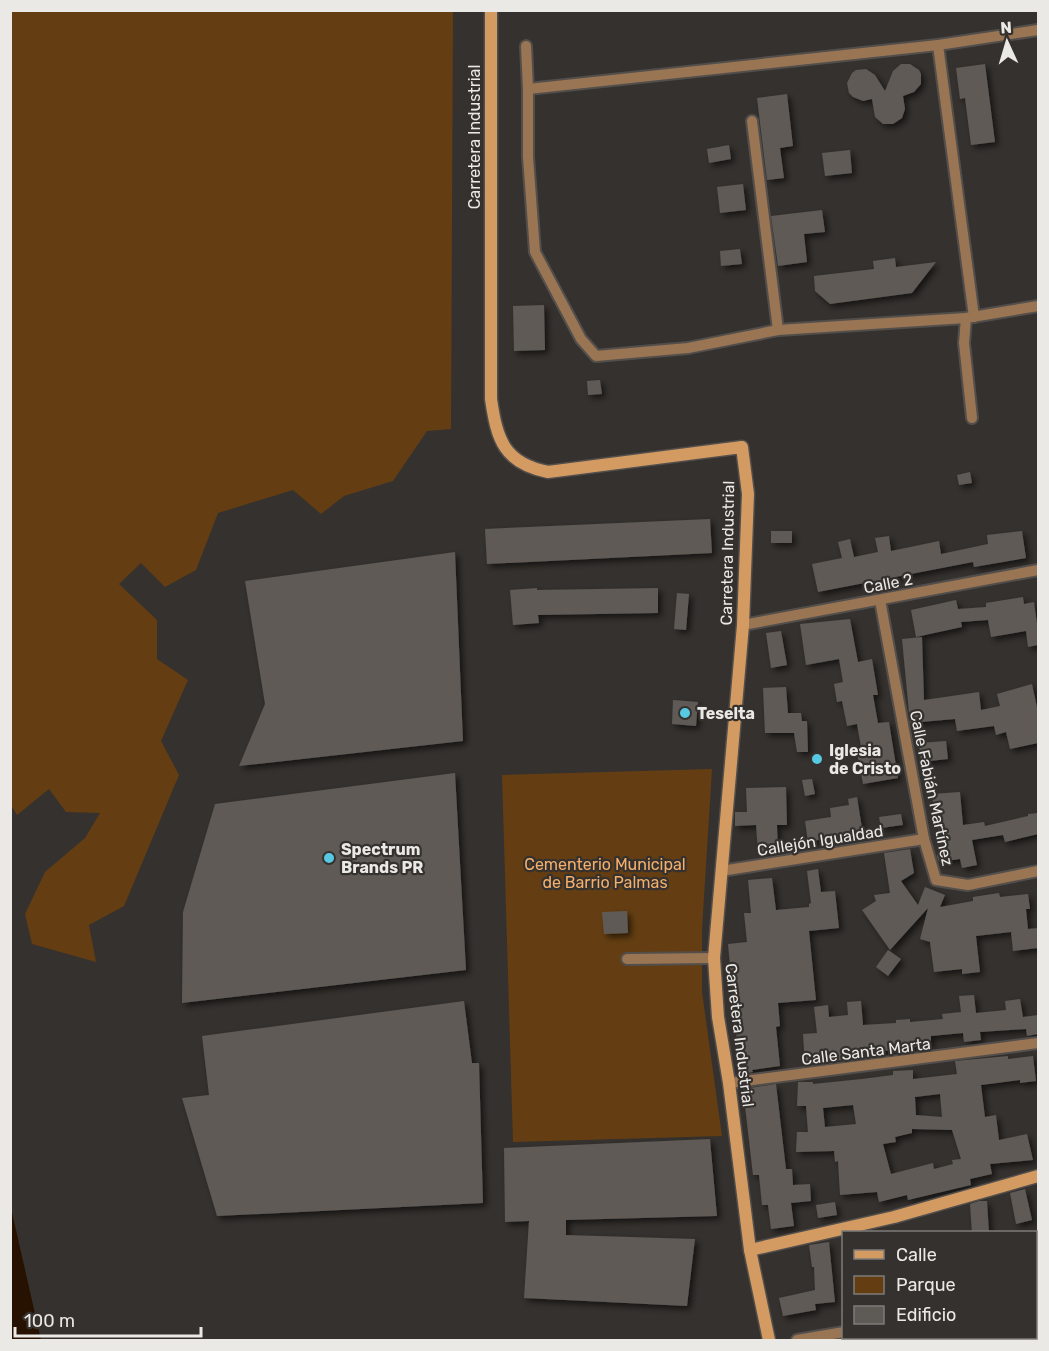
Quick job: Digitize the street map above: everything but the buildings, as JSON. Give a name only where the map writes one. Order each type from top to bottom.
[{"type":"street","name":"Carretera Industrial","points":[[491,10],[491,399],[495,426],[504,446],[519,463],[548,472],[742,447],[748,495],[743,625],[714,958],[718,1017],[729,1083],[750,1250],[769,1341]]},
{"type":"street","points":[[528,89],[939,45],[1038,30]]},
{"type":"street","points":[[939,45],[970,317],[964,343],[972,418]]},
{"type":"street","points":[[526,46],[528,157],[535,252],[581,339],[596,356],[688,348],[778,330],[970,317],[1038,306]]},
{"type":"street","points":[[752,121],[778,330]]},
{"type":"street","name":"Calle 2","points":[[743,625],[1038,570]]},
{"type":"street","name":"Calle Fabián Martínez","points":[[880,600],[924,839],[936,880],[968,885],[1038,871]]},
{"type":"street","name":"Callejón Igualdad","points":[[721,871],[924,839]]},
{"type":"street","points":[[627,959],[714,958]]},
{"type":"street","name":"Calle Santa Marta","points":[[729,1083],[1038,1042]]},
{"type":"street","points":[[750,1250],[894,1217],[1038,1176]]},
{"type":"street","points":[[797,1341],[842,1332]]},
{"type":"green space","points":[[11,10],[453,11],[451,429],[427,431],[393,481],[344,496],[321,514],[293,490],[218,513],[196,570],[165,587],[141,563],[119,584],[157,620],[157,659],[188,680],[161,741],[179,775],[124,906],[89,925],[96,962],[32,944],[25,914],[45,872],[85,838],[100,813],[66,812],[49,789],[17,815],[11,805]]},
{"type":"green space","name":"Cementerio Municipal de Barrio Palmas","points":[[712,769],[702,929],[702,992],[722,1136],[513,1142],[502,775]]},
{"type":"shaded area","points":[[11,1208],[41,1340],[11,1340]]},
{"type":"place","name":"Teselta","points":[[685,713]]},
{"type":"place","name":"Iglesia de Cristo","points":[[817,759]]},
{"type":"place","name":"Spectrum Brands PR","points":[[329,858]]}]
